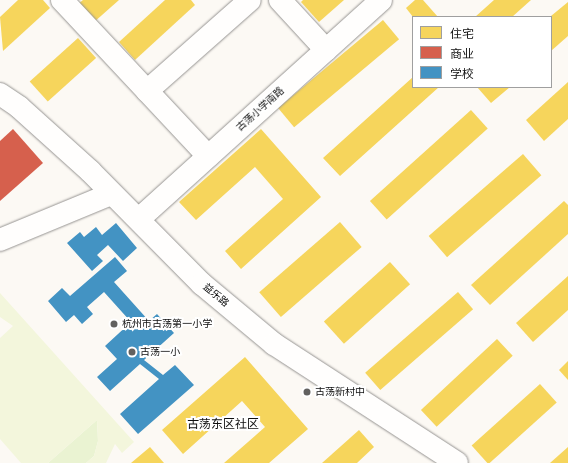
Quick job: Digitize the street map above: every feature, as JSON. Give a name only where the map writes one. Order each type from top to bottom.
[{"type":"street","points":[[62,0],[208,156]]},
{"type":"street","points":[[147,92],[250,0]]},
{"type":"street","points":[[280,0],[326,50]]},
{"type":"street","name":"古荡小学南路","points":[[140,219],[381,0]]},
{"type":"street","name":"益乐路","points":[[0,94],[19,106],[110,194],[140,219],[202,284],[274,344],[457,463]]},
{"type":"street","points":[[0,240],[110,194]]},
{"type":"green space","points":[[0,293],[134,442],[122,453],[115,444],[106,463],[86,463],[94,456],[98,441],[97,420],[48,463],[21,463],[0,439],[0,338],[13,326],[0,317]]},
{"type":"green space","points":[[97,420],[98,441],[94,456],[86,463],[48,463]]},
{"type":"building: 住宅","points":[[18,0],[43,0],[50,8],[3,51],[0,17]]},
{"type":"building: 住宅","points":[[83,0],[119,0],[93,23],[77,5]]},
{"type":"building: 住宅","points":[[165,0],[191,0],[195,5],[135,60],[119,42]]},
{"type":"building: 住宅","points":[[303,0],[344,0],[319,22],[301,2]]},
{"type":"building: 住宅","points":[[415,0],[423,0],[437,16],[412,16],[406,8]]},
{"type":"building: 住宅","points":[[494,0],[531,0],[513,16],[476,16]]},
{"type":"building: 住宅","points":[[568,2],[568,36],[552,50],[552,16]]},
{"type":"building: 住宅","points":[[383,20],[399,39],[294,127],[278,108]]},
{"type":"building: 住宅","points":[[78,38],[96,58],[48,102],[30,81]]},
{"type":"building: 住宅","points":[[412,78],[412,88],[438,88],[340,176],[323,158]]},
{"type":"building: 住宅","points":[[568,82],[568,119],[544,141],[526,120]]},
{"type":"building: 住宅","points":[[478,88],[509,88],[491,103]]},
{"type":"building: 住宅","points":[[471,110],[488,129],[387,220],[370,201]]},
{"type":"building: 住宅","points":[[261,129],[321,197],[241,269],[225,251],[283,199],[255,167],[196,220],[179,202]]},
{"type":"building: 住宅","points":[[523,154],[541,175],[447,257],[429,236]]},
{"type":"building: 住宅","points":[[564,201],[568,205],[568,234],[490,305],[471,285]]},
{"type":"building: 住宅","points":[[340,222],[362,247],[281,317],[259,292]]},
{"type":"building: 住宅","points":[[390,262],[410,284],[344,344],[324,322]]},
{"type":"building: 住宅","points":[[568,276],[568,310],[533,342],[516,323]]},
{"type":"building: 住宅","points":[[458,292],[473,309],[380,390],[365,373]]},
{"type":"building: 住宅","points":[[497,339],[513,356],[437,427],[421,410]]},
{"type":"building: 住宅","points":[[245,357],[308,429],[269,463],[224,463],[265,427],[242,401],[183,454],[162,430]]},
{"type":"building: 住宅","points":[[568,361],[568,380],[559,370]]},
{"type":"building: 住宅","points":[[540,384],[557,403],[490,463],[487,463],[472,446]]},
{"type":"building: 住宅","points":[[359,430],[374,447],[357,463],[322,463]]},
{"type":"building: 住宅","points":[[150,447],[164,463],[131,463]]},
{"type":"building: 住宅","points":[[568,447],[568,463],[550,463]]},
{"type":"building: 商业","points":[[13,129],[43,163],[0,201],[0,141]]},
{"type":"building: 学校","points":[[116,223],[137,248],[123,261],[108,245],[97,255],[103,261],[92,271],[67,243],[80,232],[84,237],[96,227],[102,235]]},
{"type":"building: 学校","points":[[115,257],[127,271],[114,282],[149,321],[157,314],[174,333],[144,360],[163,375],[175,365],[194,385],[138,434],[120,414],[159,379],[140,364],[110,391],[97,377],[117,359],[105,346],[131,322],[104,292],[87,307],[93,314],[82,324],[74,315],[66,322],[48,301],[62,288],[70,296]]},
{"type":"place","name":"杭州市古荡第一小学","points":[[114,324]]},
{"type":"place","name":"古荡一小","points":[[132,352]]},
{"type":"place","name":"古荡新村中","points":[[307,392]]},
{"type":"district","name":"古荡东区社区","points":[[223,424]]}]
